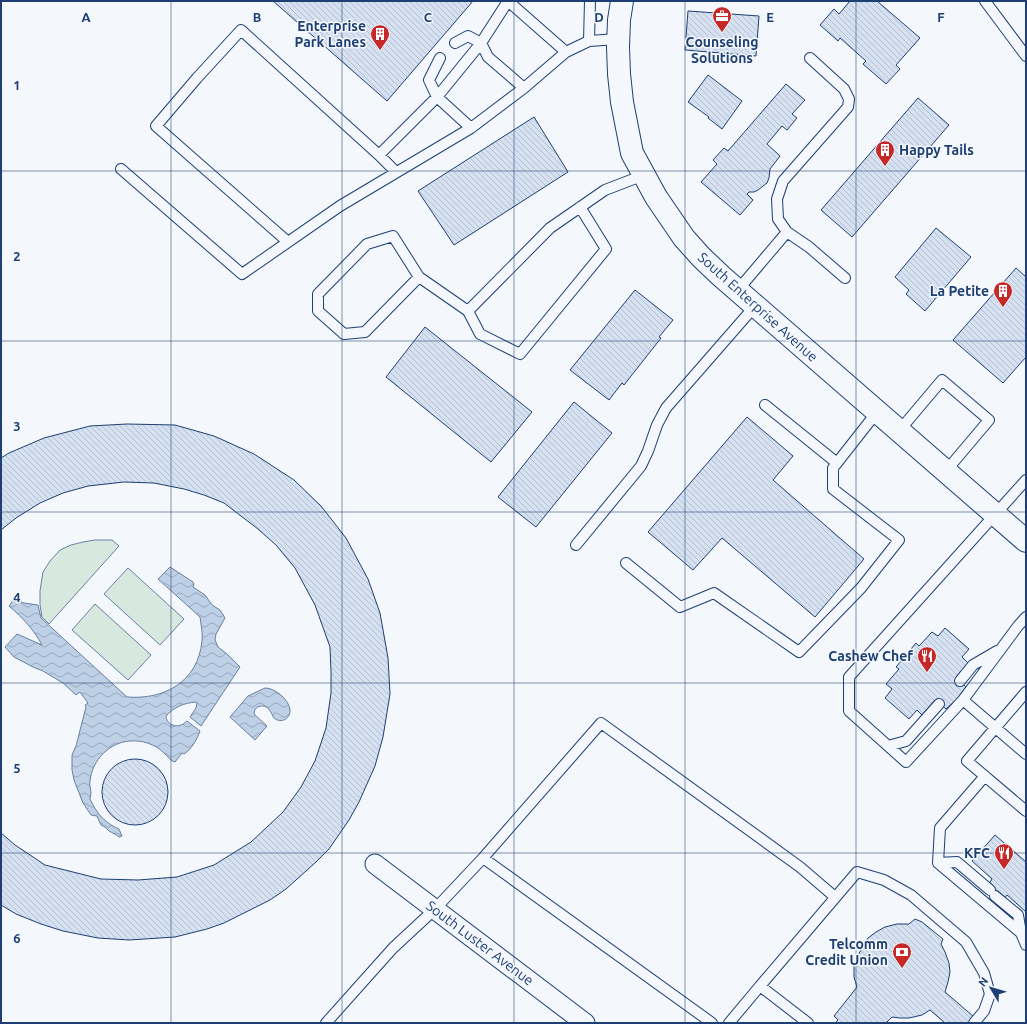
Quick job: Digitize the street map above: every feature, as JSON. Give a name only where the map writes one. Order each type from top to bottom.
[{"type":"street","name":"South Enterprise Avenue","points":[[622,1],[618,39],[619,74],[622,102],[632,153],[656,197],[684,238],[721,276],[1026,541]]},
{"type":"street","name":"South Luster Avenue","points":[[375,864],[585,1023]]},
{"type":"lane","points":[[379,155],[437,97],[481,43],[508,1],[566,52]]},
{"type":"lane","points":[[589,41],[590,1]]},
{"type":"lane","points":[[985,1],[1026,56]]},
{"type":"lane","points":[[288,242],[156,126],[241,30],[396,172]]},
{"type":"lane","points":[[455,42],[468,36],[481,43],[488,57],[524,88]]},
{"type":"lane","points":[[121,169],[242,274],[340,206],[471,128],[524,88],[566,52],[589,41],[618,39]]},
{"type":"lane","points":[[440,58],[429,80],[437,97],[471,128]]},
{"type":"lane","points":[[810,58],[844,89],[849,99],[848,107],[783,181],[777,199],[778,220],[787,232],[808,247],[845,278]]},
{"type":"lane","points":[[468,311],[550,228],[605,190],[644,175]]},
{"type":"lane","points":[[419,277],[365,332],[344,334],[318,311],[318,294],[367,244],[393,236],[419,277],[468,311],[480,334],[520,354],[606,249],[580,208]]},
{"type":"lane","points":[[737,290],[787,232]]},
{"type":"lane","points":[[576,545],[641,466],[657,425],[666,408],[755,306]]},
{"type":"lane","points":[[899,431],[942,380],[989,420],[946,471]]},
{"type":"lane","points":[[765,404],[837,463]]},
{"type":"lane","points":[[626,563],[680,607],[714,593],[799,652],[861,588],[899,540],[833,489],[833,468],[877,412]]},
{"type":"lane","points":[[1026,480],[849,677],[849,711],[906,762],[963,700],[1026,617]]},
{"type":"lane","points":[[960,681],[973,665],[1002,648]]},
{"type":"lane","points":[[1026,692],[967,761],[1026,811]]},
{"type":"lane","points":[[963,700],[1026,754]]},
{"type":"lane","points":[[888,746],[906,741],[939,704]]},
{"type":"lane","points":[[326,1023],[393,948],[435,909],[483,858],[601,723],[800,867],[835,897]]},
{"type":"lane","points":[[938,864],[940,828],[985,776]]},
{"type":"lane","points":[[483,858],[712,1023]]},
{"type":"lane","points":[[938,864],[957,862],[1018,915],[1024,932],[1026,945]]},
{"type":"lane","points":[[938,864],[1024,932]]},
{"type":"lane","points":[[729,1023],[857,872],[884,880],[911,895],[966,942],[984,973],[990,994],[984,1011],[974,1023]]},
{"type":"lane","points":[[760,986],[808,1023]]},
{"type":"shaded area","points":[[95,540],[112,540],[119,546],[49,624],[42,617],[40,605],[40,591],[43,572],[60,550],[71,545]]},
{"type":"shaded area","points":[[128,568],[184,619],[160,645],[104,594]]},
{"type":"shaded area","points":[[95,604],[151,655],[128,680],[72,630]]},
{"type":"water","points":[[170,567],[193,582],[193,587],[205,595],[212,605],[220,610],[225,618],[216,634],[215,640],[218,647],[240,667],[201,726],[190,717],[196,708],[196,702],[187,703],[180,706],[172,710],[166,716],[167,721],[173,725],[182,725],[187,721],[200,731],[192,747],[184,754],[182,753],[175,762],[170,760],[165,754],[152,745],[135,741],[123,742],[116,745],[98,759],[91,773],[90,799],[95,809],[101,816],[111,825],[119,829],[122,836],[119,837],[101,825],[97,816],[91,815],[83,803],[74,780],[72,755],[76,746],[86,707],[85,705],[88,703],[80,692],[76,695],[63,683],[43,671],[14,657],[5,647],[17,634],[42,645],[36,634],[9,606],[14,599],[24,603],[38,605],[41,618],[127,697],[154,695],[177,686],[186,678],[194,667],[199,655],[202,641],[200,617],[158,579]]},
{"type":"water","points":[[265,688],[269,688],[277,692],[284,698],[289,705],[290,713],[285,720],[280,721],[274,718],[267,707],[260,706],[256,708],[254,713],[255,715],[267,726],[255,740],[230,717],[248,696]]},
{"type":"building","name":"Enterprise Park Lanes","points":[[273,1],[473,1],[387,101]]},
{"type":"building","points":[[850,1],[877,1],[920,38],[896,65],[900,69],[886,84],[863,64],[866,61],[840,38],[838,41],[820,25],[834,9],[839,14]]},
{"type":"building","name":"Counseling Solutions","points":[[688,11],[759,16],[756,56],[685,50]]},
{"type":"building","points":[[708,75],[742,101],[722,129],[708,118],[709,117],[688,102]]},
{"type":"building","points":[[786,84],[805,100],[792,114],[797,118],[787,130],[782,126],[767,144],[780,156],[770,169],[767,183],[758,190],[747,194],[753,200],[740,215],[701,182],[717,164],[713,160],[724,148],[728,151]]},
{"type":"building","name":"Happy Tails","points":[[918,98],[949,125],[852,237],[821,210]]},
{"type":"building","points":[[534,117],[568,172],[454,245],[418,191]]},
{"type":"building","points":[[936,228],[971,257],[925,311],[906,294],[909,290],[895,277]]},
{"type":"building","name":"La Petite","points":[[1016,268],[1026,277],[1026,357],[1003,383],[953,340]]},
{"type":"building","points":[[635,290],[673,320],[659,337],[661,338],[624,385],[622,383],[609,400],[570,370]]},
{"type":"building","points":[[425,327],[532,412],[491,462],[386,377]]},
{"type":"building","points":[[574,402],[612,433],[536,527],[498,497]]},
{"type":"building","points":[[747,417],[793,456],[773,480],[864,559],[815,617],[722,538],[693,570],[648,532]]},
{"type":"building","points":[[127,424],[175,425],[214,436],[254,454],[294,480],[321,506],[346,538],[368,579],[380,613],[388,658],[390,694],[383,737],[375,766],[359,802],[349,820],[329,849],[316,862],[286,889],[270,900],[224,923],[175,937],[129,940],[98,938],[63,931],[16,914],[1,905],[1,833],[15,845],[45,865],[101,879],[138,880],[177,877],[214,865],[251,842],[283,812],[301,787],[315,761],[326,728],[331,693],[331,672],[330,647],[315,605],[295,568],[276,545],[224,503],[184,489],[154,483],[124,482],[88,486],[63,493],[40,503],[16,518],[1,530],[1,458],[44,438],[90,426]]},
{"type":"building","name":"Cashew Chef","points":[[945,628],[969,649],[962,657],[968,663],[956,677],[966,687],[957,699],[946,709],[935,700],[922,715],[917,710],[909,719],[885,698],[892,689],[886,684],[899,669],[896,667],[916,643],[919,646],[932,632],[938,636]]},
{"type":"building","points":[[135,759],[148,762],[158,769],[165,779],[168,792],[165,805],[158,815],[148,822],[135,825],[122,822],[112,815],[105,805],[102,792],[105,779],[112,769],[122,762]]},
{"type":"building","name":"KFC","points":[[995,835],[1026,862],[1026,912],[1007,895],[1005,898],[989,884],[992,879],[972,861]]},
{"type":"building","name":"Telcomm Credit Union","points":[[915,919],[922,922],[943,939],[941,944],[949,963],[950,972],[945,992],[974,1017],[969,1023],[945,1023],[930,1010],[922,1015],[909,1018],[892,1017],[884,1023],[835,1023],[838,1020],[834,1016],[857,987],[854,977],[854,965],[868,938],[885,927],[897,924],[909,924]]},
{"type":"place","name":"Counseling Solutions","points":[[722,33]]},
{"type":"place","name":"Enterprise Park Lanes","points":[[380,51]]},
{"type":"place","name":"Happy Tails","points":[[885,167]]},
{"type":"place","name":"La Petite","points":[[1003,308]]},
{"type":"place","name":"Cashew Chef","points":[[927,673]]},
{"type":"place","name":"KFC","points":[[1004,870]]},
{"type":"place","name":"Telcomm Credit Union","points":[[902,969]]}]
